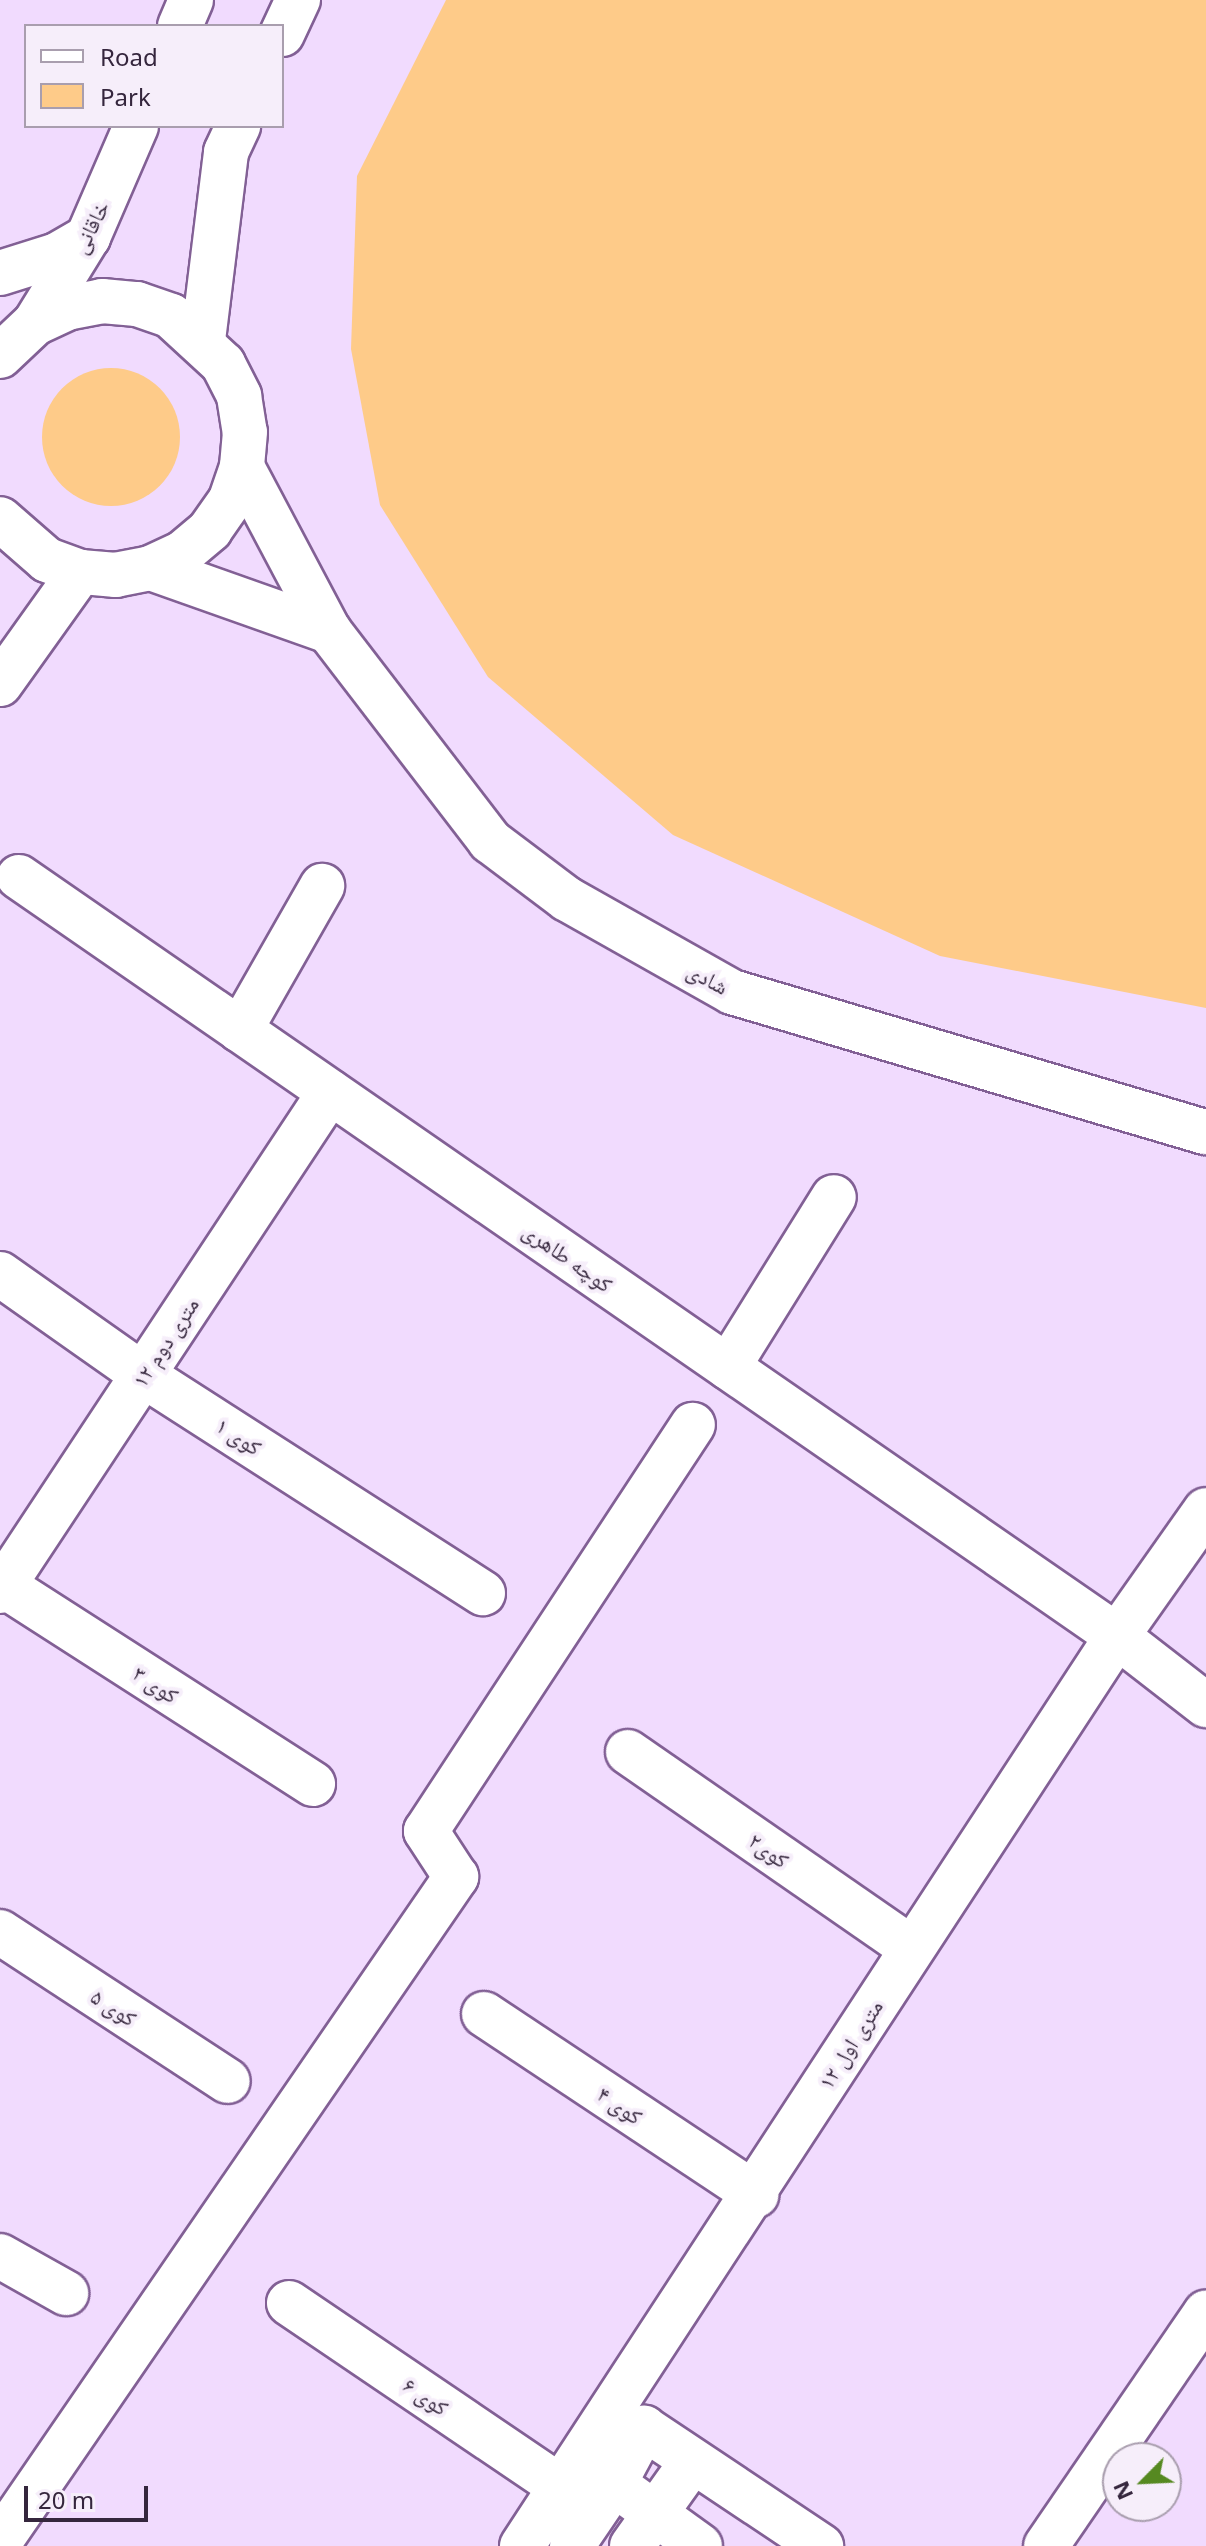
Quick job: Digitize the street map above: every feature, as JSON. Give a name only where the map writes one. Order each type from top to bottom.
[{"type":"street","points":[[181,24],[191,0]]},
{"type":"street","points":[[284,30],[298,0]]},
{"type":"street","name":"خاقانی","points":[[35,323],[88,237],[135,128]]},
{"type":"street","points":[[203,340],[226,152],[237,128]]},
{"type":"street","points":[[0,273],[57,255],[88,237]]},
{"type":"street","points":[[0,356],[35,323],[90,303],[137,304],[171,316],[203,340],[223,364],[239,396],[245,432],[242,467],[230,501],[210,530],[183,553],[151,568],[116,575],[80,572],[47,560],[0,519]]},
{"type":"street","name":"شادی","points":[[242,467],[329,631],[490,841],[581,907],[732,992],[1206,1132]]},
{"type":"street","points":[[151,568],[329,631]]},
{"type":"street","points":[[0,684],[80,572]]},
{"type":"street","name":"کوچه طاهری","points":[[19,877],[1117,1636]]},
{"type":"street","points":[[240,1030],[322,886]]},
{"type":"street","name":"۱۲ متری دوم","points":[[1,1586],[330,1092]]},
{"type":"street","points":[[728,1367],[834,1197]]},
{"type":"street","name":"کوی ۱","points":[[0,1274],[143,1375],[483,1593]]},
{"type":"street","points":[[0,2541],[456,1877],[426,1831],[693,1425]]},
{"type":"street","name":"۱۲ متری اول","points":[[522,2546],[564,2489],[756,2195],[911,1948],[1117,1636],[1206,1510]]},
{"type":"street","name":"کوی ۳","points":[[1,1586],[313,1784]]},
{"type":"street","points":[[1117,1636],[1206,1705]]},
{"type":"street","name":"کوی۲","points":[[628,1752],[911,1948]]},
{"type":"street","name":"کوی ۵","points":[[0,1932],[228,2081]]},
{"type":"street","name":"کوی ۴","points":[[484,2014],[756,2195]]},
{"type":"street","points":[[0,2256],[66,2293]]},
{"type":"street","name":"کوی ۶","points":[[289,2303],[564,2489]]},
{"type":"street","points":[[1046,2546],[1206,2312]]},
{"type":"street","points":[[572,2546],[614,2484],[644,2428],[821,2546]]},
{"type":"street","points":[[643,2530],[692,2462]]},
{"type":"street","points":[[614,2484],[643,2530],[700,2546]]},
{"type":"green space","points":[[446,0],[1206,0],[1206,1008],[940,956],[673,835],[488,677],[380,505],[351,349],[357,176]]},
{"type":"green space","points":[[111,368],[137,373],[160,388],[175,411],[180,437],[175,463],[160,486],[137,501],[111,506],[85,501],[62,486],[47,463],[42,437],[47,411],[62,388],[85,373]]}]
